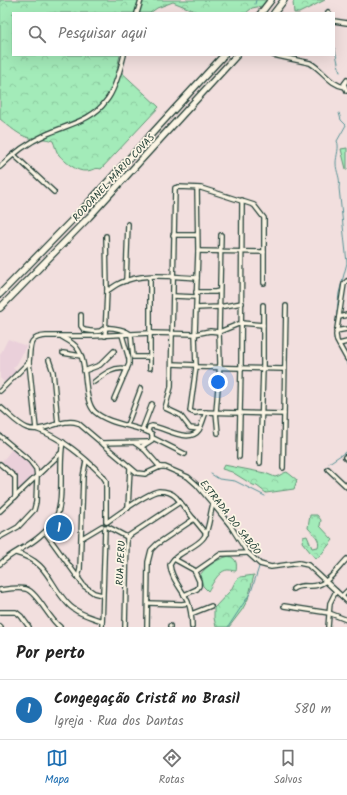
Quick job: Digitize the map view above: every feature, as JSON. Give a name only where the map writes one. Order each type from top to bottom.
[{"type":"highway","points":[[262,12],[271,0]]},
{"type":"highway","points":[[276,12],[284,0]]},
{"type":"highway","name":"RODOANEL MÁRIO COVAS","points":[[0,294],[80,212],[223,56]]},
{"type":"highway","name":"RODOANEL MÁRIO COVAS","points":[[0,308],[89,217],[236,56]]},
{"type":"street","points":[[137,12],[141,0]]},
{"type":"street","points":[[335,21],[347,23]]},
{"type":"street","points":[[0,167],[13,154],[30,142],[83,119],[100,107],[110,96],[124,56]]},
{"type":"street","points":[[277,56],[310,63],[316,66],[336,84],[346,89]]},
{"type":"street","points":[[346,89],[344,84],[347,80]]},
{"type":"street","points":[[13,154],[54,192]]},
{"type":"street","points":[[199,430],[190,428],[180,415],[165,408],[171,387],[175,188],[197,188],[242,200],[254,205],[264,218],[264,283]]},
{"type":"street","points":[[197,188],[198,251],[195,334],[196,366],[190,411],[195,413],[216,412],[284,414]]},
{"type":"street","points":[[239,457],[242,323],[242,200]]},
{"type":"street","points":[[126,281],[128,224]]},
{"type":"street","points":[[173,235],[197,235]]},
{"type":"street","points":[[218,433],[216,412],[219,368],[218,332],[221,235]]},
{"type":"street","points":[[105,336],[107,292],[106,236]]},
{"type":"street","points":[[198,251],[264,252]]},
{"type":"street","points":[[150,277],[150,368]]},
{"type":"street","points":[[107,292],[119,283],[134,278],[197,278]]},
{"type":"street","points":[[346,281],[341,302],[336,338],[347,357]]},
{"type":"street","points":[[196,292],[219,291]]},
{"type":"street","points":[[173,296],[196,297]]},
{"type":"street","points":[[341,302],[347,301]]},
{"type":"street","points":[[196,308],[219,307],[242,303]]},
{"type":"street","points":[[260,463],[264,305]]},
{"type":"street","points":[[283,468],[286,306]]},
{"type":"street","points":[[81,314],[82,326],[84,330],[101,331],[106,328],[124,330],[131,334]]},
{"type":"street","points":[[339,317],[347,315]]},
{"type":"street","points":[[36,429],[29,362],[33,339],[40,336],[105,336],[150,333],[195,334],[210,331],[218,332],[242,323],[263,325]]},
{"type":"street","points":[[336,331],[347,329]]},
{"type":"street","points":[[131,334],[133,357],[150,357]]},
{"type":"street","points":[[114,399],[129,364],[122,335]]},
{"type":"street","points":[[62,336],[75,345],[81,356],[89,401],[94,411],[108,419],[148,432],[152,434],[153,438],[185,454]]},
{"type":"street","points":[[339,344],[347,342]]},
{"type":"street","points":[[84,371],[100,365],[114,351]]},
{"type":"street","points":[[63,353],[81,356]]},
{"type":"street","points":[[49,360],[53,372],[58,424]]},
{"type":"street","points":[[0,391],[29,362]]},
{"type":"street","points":[[172,364],[219,368],[284,369]]},
{"type":"street","points":[[94,382],[113,369],[127,369]]},
{"type":"street","points":[[127,425],[141,388]]},
{"type":"street","points":[[142,430],[152,404]]},
{"type":"street","points":[[0,407],[27,428],[36,429],[63,442],[102,475],[106,481],[106,525],[102,595],[102,627]]},
{"type":"street","points":[[148,432],[151,426],[189,436],[199,430],[206,412]]},
{"type":"street","points":[[36,429],[71,422],[78,423],[137,473],[142,474],[160,467],[141,447],[134,442]]},
{"type":"street","points":[[0,436],[33,465],[37,477],[36,502],[34,510],[18,526],[0,537]]},
{"type":"street","points":[[141,447],[153,438]]},
{"type":"street","points":[[0,564],[6,558],[32,543],[45,532],[56,519],[59,508],[61,453],[63,442]]},
{"type":"street","points":[[101,443],[148,442]]},
{"type":"street","points":[[0,511],[61,453]]},
{"type":"street","points":[[78,578],[82,538],[83,477],[86,461]]},
{"type":"street","points":[[0,464],[15,477],[15,498]]},
{"type":"street","name":"ESTRADA DO SABÔO","points":[[160,467],[169,468],[188,477],[197,485],[230,525],[248,553],[256,562],[265,566],[280,567],[299,563],[308,565],[347,601]]},
{"type":"street","points":[[128,508],[130,468]]},
{"type":"street","points":[[328,468],[347,487]]},
{"type":"street","points":[[82,538],[106,525],[128,508],[154,492],[167,492],[174,495],[206,534]]},
{"type":"street","name":"RUA PERU","points":[[125,627],[127,537],[180,502]]},
{"type":"street","points":[[192,627],[188,603],[170,565],[174,559],[202,540],[206,534],[213,504]]},
{"type":"street","points":[[147,627],[148,562],[151,550],[157,544],[194,519]]},
{"type":"street","points":[[106,525],[127,537]]},
{"type":"street","points":[[45,532],[87,589],[102,595]]},
{"type":"street","points":[[16,553],[32,558],[39,564],[72,608],[102,621]]},
{"type":"street","points":[[195,572],[221,554],[248,553]]},
{"type":"street","points":[[174,559],[192,568],[199,581],[199,587],[184,595]]},
{"type":"street","points":[[294,590],[297,586],[317,586],[326,580],[347,559]]},
{"type":"street","points":[[0,590],[22,588],[29,590],[60,627]]},
{"type":"street","points":[[328,627],[331,600],[336,590]]},
{"type":"street","points":[[342,596],[347,591]]},
{"type":"street","points":[[148,603],[188,603]]},
{"type":"street","points":[[191,614],[210,606]]},
{"type":"street","points":[[284,606],[329,613],[347,620]]},
{"type":"street","points":[[0,612],[16,612],[29,627]]},
{"type":"shaded area","points":[[8,339],[26,346],[17,364],[13,368],[17,372],[5,383],[0,378],[0,355]]},
{"type":"shaded area","points":[[12,449],[30,464],[34,471],[32,479],[18,491],[16,490],[17,478],[15,475],[0,464]]},
{"type":"green space","points":[[0,0],[266,0],[262,6],[252,8],[247,12],[198,12],[173,2],[157,8],[151,12],[12,12],[12,56],[120,56],[117,68],[159,107],[101,169],[97,168],[86,171],[79,170],[64,161],[58,154],[53,141],[26,137],[0,119]]},
{"type":"green space","points":[[295,0],[325,0],[301,12],[294,12],[293,2]]},
{"type":"green space","points":[[347,148],[347,169],[346,169],[341,149]]},
{"type":"green space","points":[[224,465],[265,473],[275,477],[287,472],[297,480],[294,489],[266,493],[257,486],[232,472],[222,469]]},
{"type":"green space","points":[[310,515],[317,515],[321,520],[320,526],[333,540],[319,557],[315,558],[302,542],[303,537],[307,536],[312,548],[318,547],[319,544],[308,528]]},
{"type":"green space","points":[[229,556],[236,562],[236,571],[225,570],[222,572],[216,578],[208,591],[203,586],[200,575],[213,563]]},
{"type":"green space","points":[[254,575],[248,599],[242,610],[229,627],[216,627],[214,608],[231,590],[236,580],[240,577]]},
{"type":"waterway","points":[[255,4],[256,0]]},
{"type":"waterway","points":[[335,50],[340,72]]},
{"type":"waterway","points":[[336,342],[334,339],[339,293],[347,263],[336,163],[338,149],[337,141],[346,125],[341,120],[339,113]]},
{"type":"waterway","points":[[346,360],[347,365]]},
{"type":"waterway","points":[[329,463],[347,451]]},
{"type":"waterway","points":[[211,474],[219,479],[235,481],[265,496]]},
{"type":"waterway","points":[[228,627],[251,592],[259,567]]},
{"type":"place","name":"Congegação Cristã no Brasil","points":[[59,528]]}]
